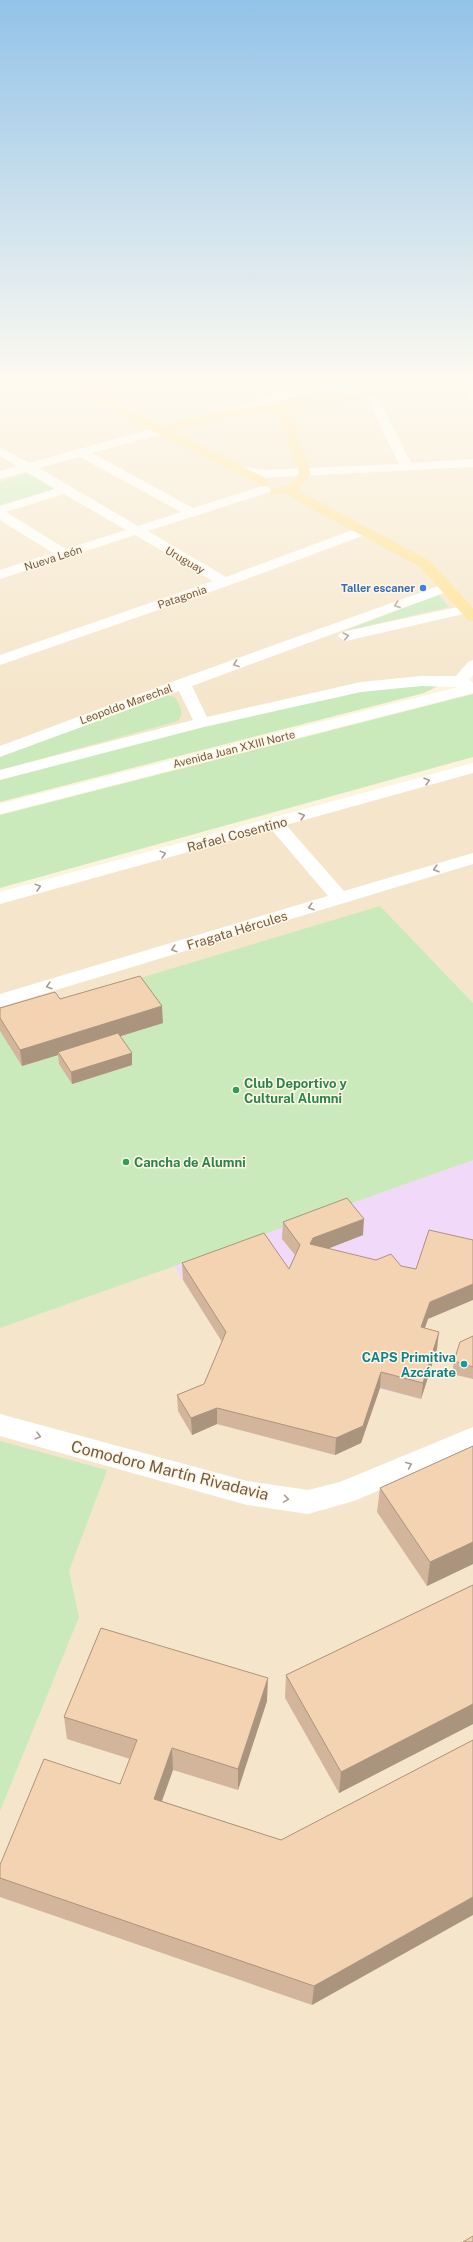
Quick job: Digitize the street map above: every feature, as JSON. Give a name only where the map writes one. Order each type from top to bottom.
[{"type":"main road","points":[[264,486],[276,492],[292,487],[363,531],[425,564],[470,613]]},
{"type":"street","name":"Uruguay","points":[[61,486],[134,531],[225,582]]},
{"type":"street","points":[[143,486],[192,512]]},
{"type":"street","name":"Nueva León","points":[[0,574],[192,512],[264,486]]},
{"type":"street","points":[[0,510],[67,489]]},
{"type":"street","points":[[0,514],[64,554]]},
{"type":"street","name":"Patagonia","points":[[0,660],[225,582],[363,531]]},
{"type":"street","name":"Leopoldo Marechal","points":[[0,752],[183,683],[447,587]]},
{"type":"street","name":"Leopoldo Marechal","points":[[253,658],[470,613]]},
{"type":"street","points":[[0,775],[202,723],[361,687],[421,681],[467,686],[473,665]]},
{"type":"street","points":[[183,683],[202,723]]},
{"type":"street","name":"Avenida Juan XXIII Norte","points":[[0,809],[467,686]]},
{"type":"street","name":"Rafael Cosentino","points":[[0,898],[276,824],[473,768]]},
{"type":"street","points":[[276,824],[340,898]]},
{"type":"street","name":"Fragata Hércules","points":[[0,1001],[473,858]]},
{"type":"street","name":"Comodoro Martín Rivadavia","points":[[0,1425],[247,1493],[308,1502],[344,1493],[473,1438]]},
{"type":"shaded area","points":[[0,486],[473,486],[473,665],[460,681],[388,683],[0,775]]},
{"type":"shaded area","points":[[473,768],[473,2242],[0,2242],[0,898]]},
{"type":"shaded area","points":[[473,1160],[473,1300],[428,1319],[419,1344],[437,1349],[421,1399],[380,1389],[361,1443],[335,1455],[217,1424],[192,1435],[178,1411],[204,1401],[226,1349],[174,1266]]},
{"type":"green space","points":[[0,486],[53,486],[55,487],[51,490],[0,505]]},
{"type":"green space","points":[[438,594],[449,607],[342,632]]},
{"type":"green space","points":[[440,685],[424,693],[0,802],[0,778],[161,736],[371,689]]},
{"type":"green space","points":[[473,694],[473,757],[0,888],[0,815]]},
{"type":"green space","points":[[166,695],[175,697],[180,707],[181,715],[178,721],[0,770],[0,756]]},
{"type":"green space","name":"Club Deportivo y Cultural Alumni","points":[[380,906],[473,1003],[473,1160],[0,1328],[0,1020]]},
{"type":"green space","points":[[0,1441],[107,1470],[69,1571],[79,1617],[0,1811]]},
{"type":"building","points":[[140,976],[162,1006],[20,1050],[0,1018],[0,1008],[55,992],[60,999]]},
{"type":"building","points":[[118,1033],[132,1053],[71,1072],[58,1052]]},
{"type":"building","points":[[347,1198],[364,1219],[313,1238],[310,1244],[376,1260],[391,1254],[401,1266],[416,1269],[429,1230],[473,1240],[473,1284],[430,1302],[421,1327],[439,1332],[423,1383],[381,1372],[363,1426],[336,1438],[217,1408],[191,1418],[177,1395],[204,1384],[226,1332],[182,1263],[264,1233],[289,1269],[300,1245],[283,1222]]},
{"type":"building","points":[[473,1336],[473,1367],[454,1361],[460,1342]]},
{"type":"building","points":[[473,1446],[473,1542],[430,1562],[380,1488]]},
{"type":"building","points":[[473,1585],[473,1704],[341,1772],[286,1675]]},
{"type":"building","points":[[101,1628],[268,1678],[238,1769],[172,1748],[154,1799],[281,1840],[473,1740],[473,1897],[314,1986],[0,1878],[0,1865],[44,1759],[120,1784],[137,1740],[64,1717]]},
{"type":"building","points":[[473,2236],[473,2242],[463,2242]]},
{"type":"place","name":"Taller escaner","points":[[423,588]]},
{"type":"place","name":"Club Deportivo y Cultural Alumni","points":[[236,1090]]},
{"type":"place","name":"Cancha de Alumni","points":[[126,1162]]},
{"type":"place","name":"CAPS Primitiva Azcárate","points":[[464,1364]]}]
